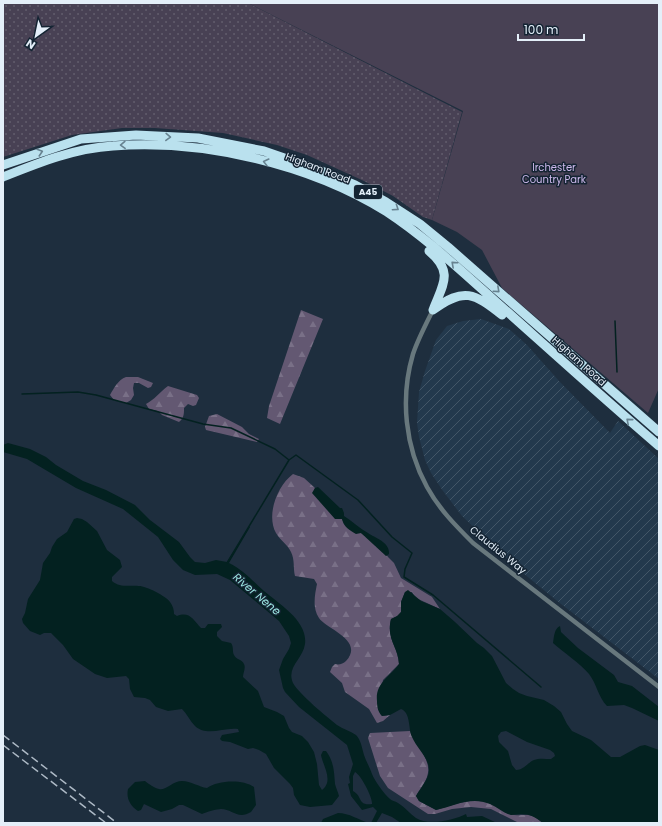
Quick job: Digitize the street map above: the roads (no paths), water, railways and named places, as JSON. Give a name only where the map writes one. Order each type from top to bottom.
[{"type":"highway","name":"Higham Road","points":[[3,165],[81,139],[136,135],[198,138],[264,151],[354,184],[420,224],[659,432]]},
{"type":"highway","name":"Higham Road","points":[[3,177],[41,161],[85,150],[112,146],[169,145],[228,152],[287,167],[340,187],[367,200],[408,226],[659,446]]},
{"type":"highway","points":[[367,200],[439,260],[445,277],[433,310]]},
{"type":"highway","points":[[433,310],[447,300],[456,296],[467,295],[479,298],[546,346]]},
{"type":"street","name":"Claudius Way","points":[[433,310],[413,354],[407,384],[406,414],[409,436],[416,462],[427,488],[458,528],[474,543],[659,686]]},
{"type":"water","name":"River Nene","points":[[8,443],[30,449],[46,457],[56,465],[83,481],[106,490],[135,505],[150,520],[179,542],[195,562],[205,563],[216,560],[227,562],[250,527],[229,563],[243,572],[284,607],[302,628],[305,636],[304,649],[293,668],[291,677],[296,688],[337,725],[358,737],[372,774],[385,794],[416,818],[427,822],[434,822],[448,820],[466,814],[467,817],[482,816],[497,823],[401,823],[382,813],[376,823],[371,823],[377,811],[373,807],[362,810],[351,796],[348,784],[350,783],[349,777],[353,764],[347,745],[299,707],[283,688],[279,670],[291,643],[289,636],[279,621],[230,580],[217,574],[195,575],[183,570],[173,560],[158,537],[123,509],[76,488],[27,459],[3,452],[3,445]],"holes":[[[355,772],[369,792],[372,804],[364,804],[358,795],[353,791],[353,776]]]},
{"type":"water","points":[[318,487],[340,508],[342,508],[344,516],[385,543],[389,550],[389,554],[386,556],[361,533],[356,534],[349,530],[345,526],[342,519],[335,519],[312,493],[315,488]]},
{"type":"water","points":[[77,518],[87,522],[97,531],[107,550],[120,560],[122,567],[112,577],[112,581],[118,585],[142,586],[156,592],[170,602],[174,614],[177,616],[185,614],[188,615],[201,628],[205,628],[208,624],[221,624],[222,627],[217,632],[217,636],[222,641],[231,643],[233,654],[242,661],[245,666],[243,677],[258,691],[264,707],[284,716],[292,732],[302,736],[308,742],[314,752],[319,785],[322,790],[327,782],[327,773],[321,755],[323,751],[326,751],[329,755],[339,796],[332,805],[310,807],[300,805],[294,795],[293,788],[274,768],[266,754],[253,748],[248,749],[230,742],[222,741],[220,739],[222,735],[239,732],[238,729],[205,731],[200,729],[193,724],[182,709],[168,711],[156,707],[150,700],[134,697],[130,689],[129,679],[126,676],[107,678],[95,674],[73,659],[63,645],[51,633],[44,633],[40,635],[30,631],[23,623],[22,619],[28,599],[40,580],[43,563],[52,547],[57,539],[67,532],[74,519]]},
{"type":"water","points":[[408,590],[421,601],[440,609],[492,656],[506,683],[519,693],[544,700],[554,706],[561,712],[572,731],[591,740],[611,757],[620,757],[640,746],[645,745],[659,750],[659,823],[543,823],[527,815],[508,814],[493,805],[483,802],[463,802],[436,810],[419,801],[416,796],[426,781],[429,771],[427,761],[412,737],[408,717],[404,711],[401,709],[390,715],[382,716],[377,703],[378,689],[399,664],[397,652],[391,638],[390,626],[391,619],[401,612],[401,602],[405,592]],"holes":[[[506,731],[527,742],[550,750],[555,756],[551,759],[534,760],[521,769],[516,770],[512,765],[508,751],[499,742],[498,736],[501,732]]]},
{"type":"water","points":[[560,626],[561,632],[578,648],[614,675],[618,682],[632,686],[659,707],[659,721],[624,705],[607,706],[589,674],[553,643],[555,631]]},
{"type":"water","points":[[145,781],[159,789],[179,781],[189,782],[207,788],[217,783],[224,782],[249,784],[254,787],[256,805],[251,812],[242,815],[225,809],[202,814],[183,805],[179,805],[161,812],[144,804],[141,810],[138,811],[129,802],[128,789],[135,782]]},
{"type":"water","points":[[338,813],[350,815],[369,823],[321,823],[323,819]]},
{"type":"waterway","points":[[615,321],[617,372]]},
{"type":"waterway","points":[[22,394],[78,392],[96,395],[203,424],[231,428],[275,449],[289,460]]},
{"type":"waterway","points":[[227,563],[289,460],[296,455],[358,500],[392,537],[412,553],[405,569],[404,577],[433,595],[541,687]]},
{"type":"railway","points":[[3,735],[117,823]]},
{"type":"railway","points":[[3,745],[106,823]]},
{"type":"park label","name":"Irchester Country Park","points":[[554,172]]}]
